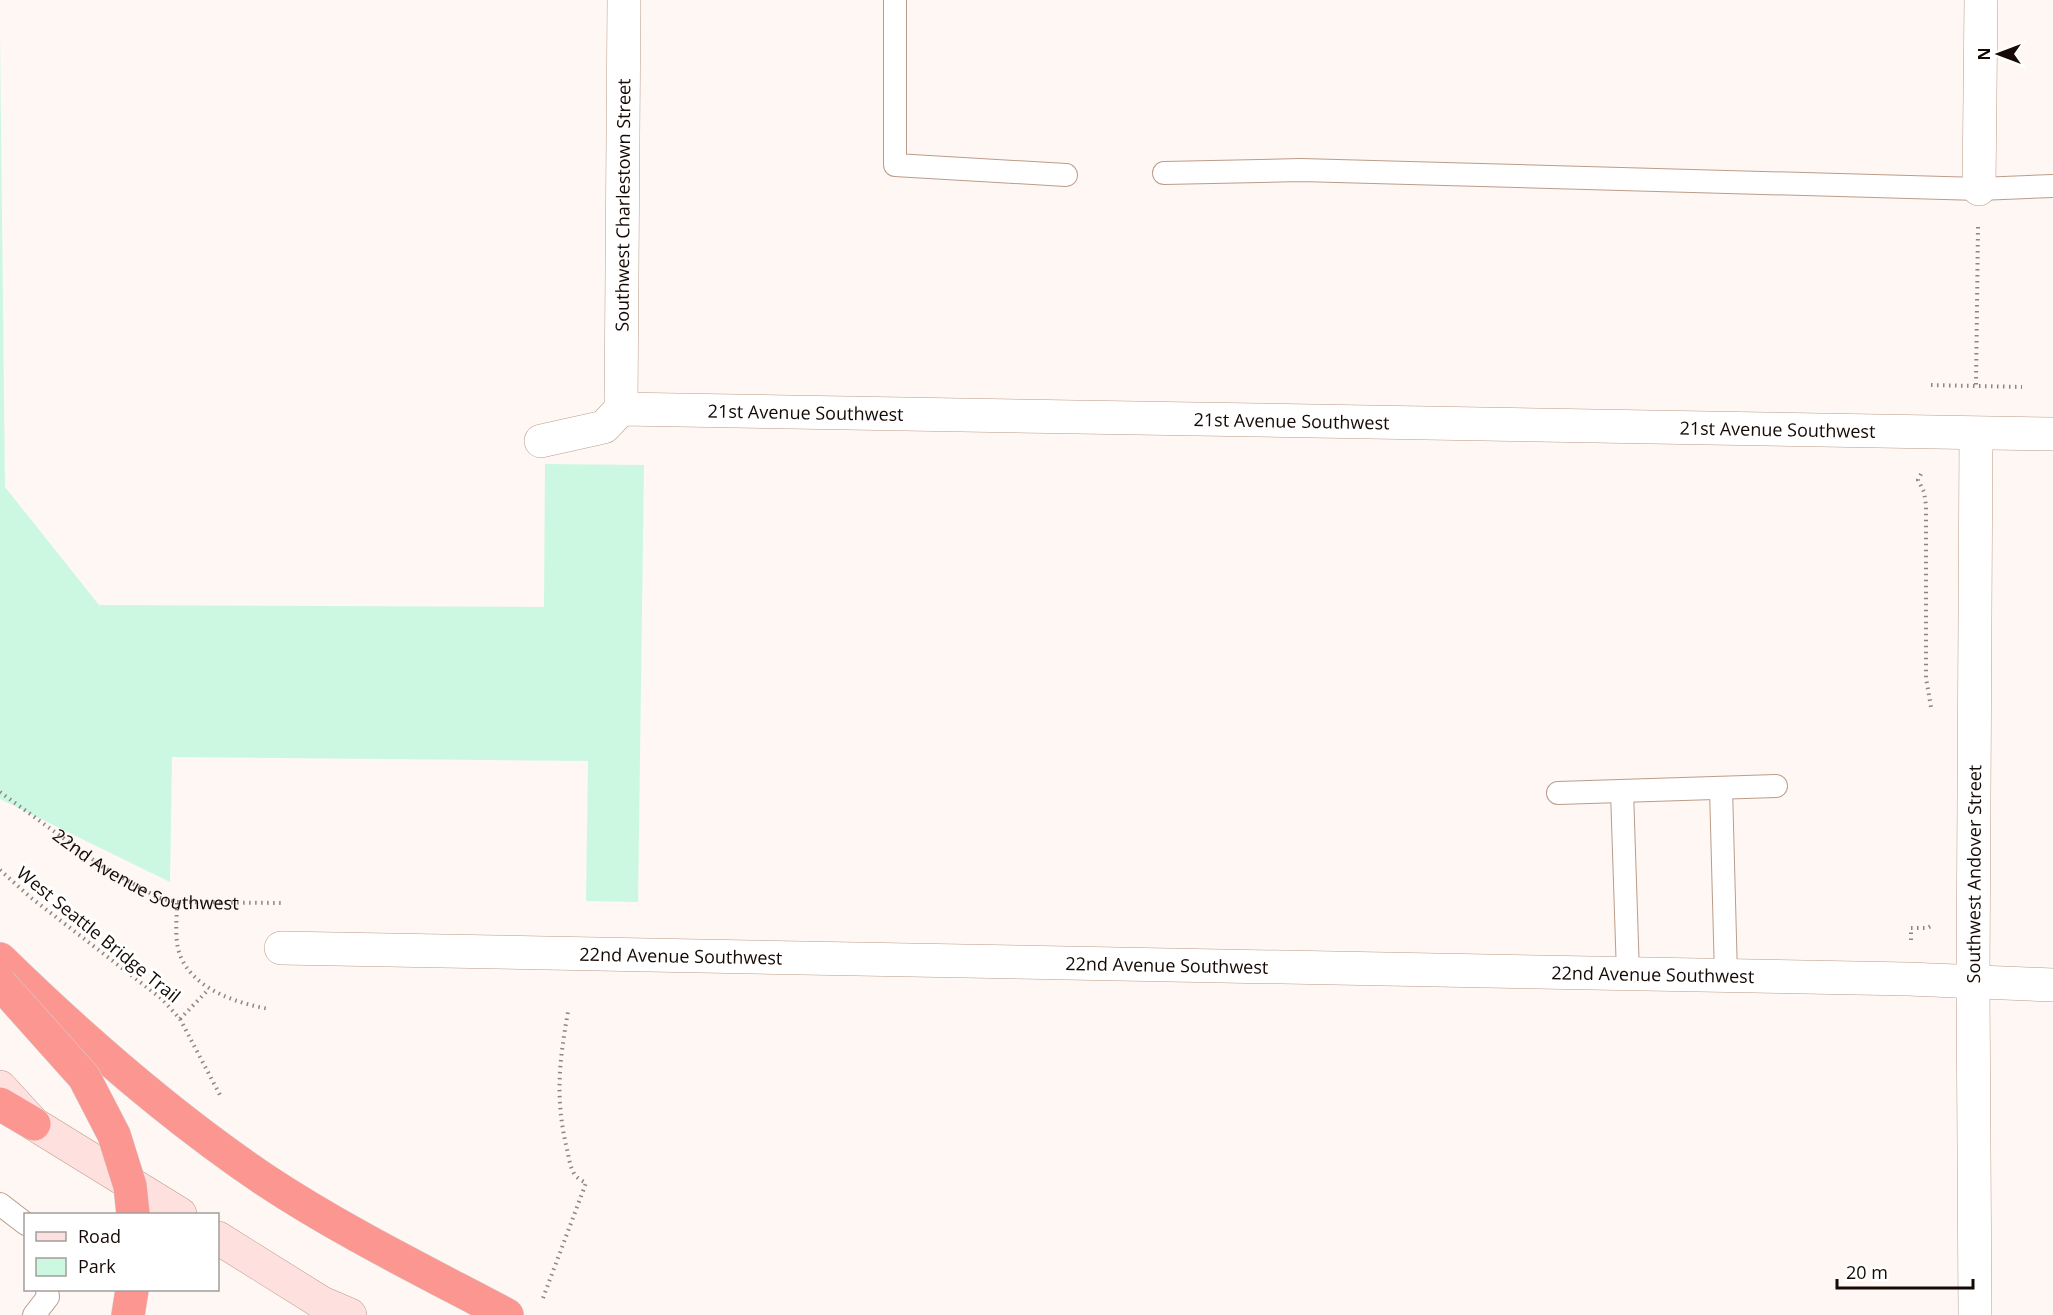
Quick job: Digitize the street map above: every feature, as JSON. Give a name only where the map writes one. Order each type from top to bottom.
[{"type":"highway","points":[[0,959],[41,999],[171,1111],[276,1186],[368,1241],[507,1315]]},
{"type":"highway","points":[[0,983],[84,1077],[114,1135],[130,1186],[133,1213]]},
{"type":"highway","points":[[0,1104],[34,1124]]},
{"type":"highway","points":[[128,1315],[132,1291]]},
{"type":"main road","points":[[0,1087],[34,1124],[177,1213]]},
{"type":"main road","points":[[219,1239],[322,1303],[350,1315]]},
{"type":"street","name":"Southwest Charlestown Street","points":[[621,409],[624,0]]},
{"type":"street","points":[[1979,189],[1981,0]]},
{"type":"street","name":"21st Avenue Southwest","points":[[621,409],[2053,434]]},
{"type":"street","points":[[541,441],[604,427],[621,409]]},
{"type":"street","name":"Southwest Andover Street","points":[[1975,1315],[1972,981],[1976,434]]},
{"type":"street","name":"22nd Avenue Southwest","points":[[280,948],[1972,981],[2053,985]]},
{"type":"lane","points":[[895,0],[895,165],[1065,175]]},
{"type":"lane","points":[[1164,172],[1301,170],[1979,189],[2053,186]]},
{"type":"lane","points":[[1558,793],[1776,786]]},
{"type":"lane","points":[[1721,788],[1726,976]]},
{"type":"lane","points":[[1622,791],[1628,974]]},
{"type":"lane","points":[[0,1204],[24,1222]]},
{"type":"lane","points":[[34,1315],[48,1297],[47,1291]]},
{"type":"path","points":[[1976,386],[1978,223]]},
{"type":"path","points":[[1931,385],[2022,387]]},
{"type":"path","name":"22nd Avenue Southwest","points":[[0,792],[103,867],[159,898],[177,903],[280,903],[280,912]]},
{"type":"path","name":"West Seattle Bridge Trail","points":[[0,870],[30,897],[162,999],[180,1019],[209,989]]},
{"type":"path","points":[[177,903],[180,954],[191,973],[209,989],[250,1006],[269,1009]]},
{"type":"path","points":[[539,1307],[586,1183],[576,1177],[570,1166],[561,1121],[558,1086],[561,1049],[568,1012]]},
{"type":"green space","points":[[0,34],[5,487],[99,605],[544,607],[545,464],[644,465],[638,902],[586,901],[588,761],[172,757],[170,882],[0,799]]}]
